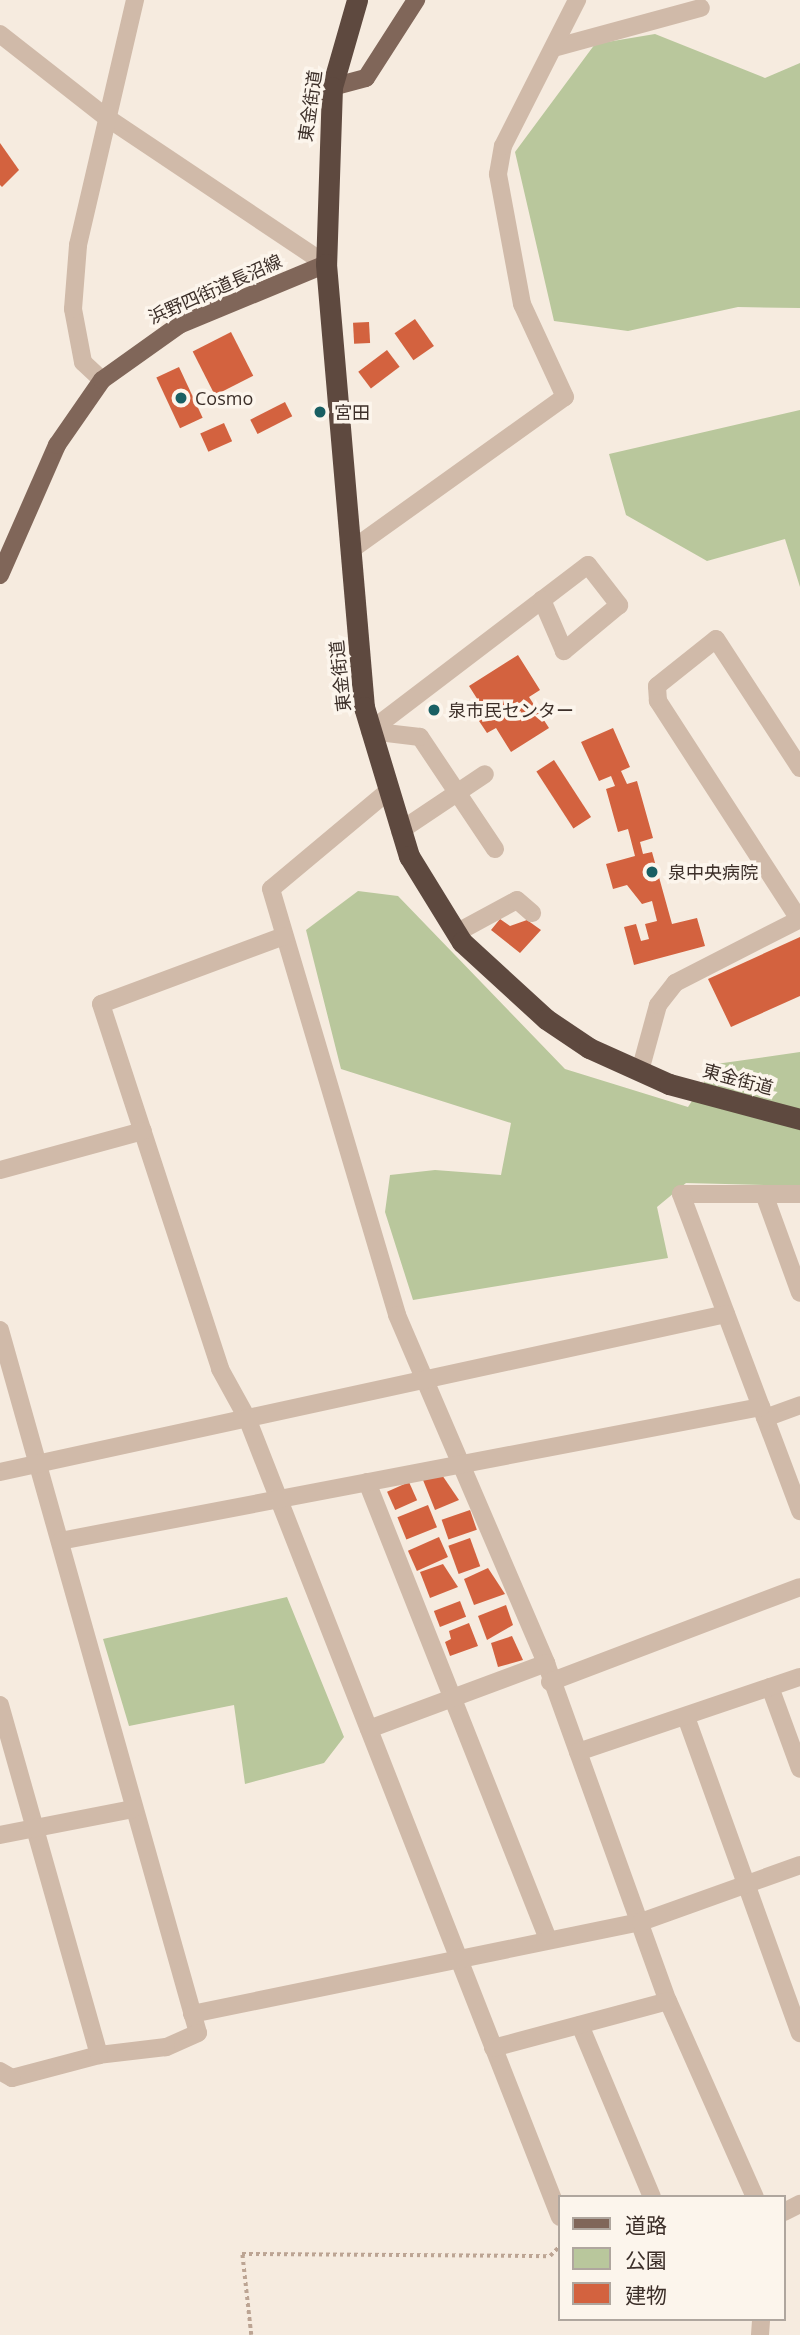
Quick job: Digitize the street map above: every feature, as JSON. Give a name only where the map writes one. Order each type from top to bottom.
[{"type":"highway","name":"東金街道","points":[[357,0],[332,87],[326,264],[370,731],[400,831],[456,933],[546,1019],[640,1071],[800,1119]]},
{"type":"main road","points":[[332,87],[366,78],[416,0]]},
{"type":"main road","name":"浜野四街道長沼線","points":[[0,575],[57,445],[102,380],[179,325],[326,264]]},
{"type":"street","points":[[102,380],[83,362],[73,309],[78,245],[135,0]]},
{"type":"street","points":[[351,550],[565,397],[522,304],[498,174],[503,146],[557,47],[577,0]]},
{"type":"street","points":[[557,47],[701,8]]},
{"type":"street","points":[[0,34],[106,117],[326,264]]},
{"type":"street","points":[[370,731],[542,600],[588,565],[619,605],[564,651],[542,600]]},
{"type":"street","points":[[640,1071],[658,1005],[675,983],[800,919],[658,701],[657,686],[716,639],[800,768]]},
{"type":"street","points":[[370,731],[420,737],[495,849]]},
{"type":"street","points":[[400,831],[485,774]]},
{"type":"street","points":[[387,792],[271,889],[382,1270],[429,1378],[460,1465],[546,1663],[550,1682],[668,2001],[754,2195]]},
{"type":"street","points":[[456,933],[517,900],[532,913]]},
{"type":"street","points":[[284,936],[101,1004],[220,1369],[247,1418],[558,2212]]},
{"type":"street","points":[[0,1170],[142,1131]]},
{"type":"street","points":[[800,1194],[681,1194],[800,1511]]},
{"type":"street","points":[[764,1194],[800,1293]]},
{"type":"street","points":[[0,1472],[726,1314]]},
{"type":"street","points":[[0,1330],[198,2034],[186,2040],[99,2055],[12,2078],[0,2071]]},
{"type":"street","points":[[60,1541],[367,1482],[800,1405]]},
{"type":"street","points":[[367,1482],[548,1940]]},
{"type":"street","points":[[550,1682],[800,1587]]},
{"type":"street","points":[[369,1729],[546,1663]]},
{"type":"street","points":[[578,1752],[800,1677]]},
{"type":"street","points":[[770,1687],[800,1769]]},
{"type":"street","points":[[0,1705],[6,1745],[35,1828],[99,2055]]},
{"type":"street","points":[[686,1717],[800,2033]]},
{"type":"street","points":[[0,1835],[133,1809]]},
{"type":"street","points":[[192,2014],[641,1922],[800,1865]]},
{"type":"street","points":[[493,2048],[668,2001]]},
{"type":"street","points":[[580,2025],[651,2195]]},
{"type":"path","points":[[251,2335],[242,2254],[550,2256],[558,2248]]},
{"type":"green space","points":[[655,34],[765,78],[800,63],[800,308],[738,307],[628,331],[554,321],[515,152],[595,44]]},
{"type":"green space","points":[[800,410],[800,587],[785,539],[707,561],[626,515],[609,454]]},
{"type":"green space","points":[[358,891],[398,896],[565,1069],[688,1107],[716,1064],[800,1052],[800,1186],[686,1183],[657,1207],[668,1258],[413,1300],[385,1212],[390,1175],[435,1170],[501,1175],[511,1123],[341,1069],[306,930]]},
{"type":"green space","points":[[287,1597],[344,1737],[324,1763],[245,1784],[234,1705],[129,1726],[103,1639]]},
{"type":"building","points":[[0,143],[19,170],[2,187],[0,185]]},
{"type":"building","points":[[415,319],[434,346],[413,360],[395,333]]},
{"type":"building","points":[[369,322],[370,343],[354,344],[353,323]]},
{"type":"building","points":[[231,332],[253,376],[215,395],[193,352]]},
{"type":"building","points":[[387,350],[400,367],[371,388],[358,372]]},
{"type":"building","points":[[179,367],[203,418],[180,428],[156,378]]},
{"type":"building","points":[[285,402],[292,416],[258,434],[250,420]]},
{"type":"building","points":[[224,423],[232,441],[208,452],[200,434]]},
{"type":"building","points":[[518,655],[540,690],[529,697],[549,728],[511,752],[496,728],[487,733],[479,721],[488,716],[469,686]]},
{"type":"building","points":[[613,728],[630,767],[621,771],[627,784],[637,781],[653,838],[640,842],[643,854],[652,852],[672,924],[697,918],[705,946],[634,965],[624,927],[636,924],[641,941],[649,939],[645,924],[657,921],[652,901],[642,904],[627,885],[613,889],[606,864],[635,856],[628,829],[618,832],[606,789],[615,786],[611,776],[599,781],[581,742]]},
{"type":"building","points":[[554,760],[591,817],[573,828],[536,771]]},
{"type":"building","points":[[500,919],[510,926],[527,920],[541,930],[520,953],[491,930]]},
{"type":"building","points":[[800,937],[800,996],[731,1027],[708,979]]},
{"type":"building","points":[[440,1472],[459,1500],[435,1510],[423,1480]]},
{"type":"building","points":[[409,1482],[417,1500],[395,1510],[387,1492]]},
{"type":"building","points":[[428,1505],[437,1527],[406,1540],[397,1517]]},
{"type":"building","points":[[470,1510],[477,1530],[448,1540],[442,1520]]},
{"type":"building","points":[[439,1537],[448,1557],[417,1571],[408,1551]]},
{"type":"building","points":[[470,1538],[480,1566],[459,1574],[448,1546]]},
{"type":"building","points":[[443,1564],[458,1587],[430,1598],[420,1572]]},
{"type":"building","points":[[488,1568],[505,1594],[474,1605],[464,1579]]},
{"type":"building","points":[[460,1601],[466,1617],[440,1627],[434,1611]]},
{"type":"building","points":[[506,1605],[513,1625],[487,1640],[478,1616]]},
{"type":"building","points":[[469,1623],[478,1646],[450,1656],[445,1642],[451,1639],[449,1631]]},
{"type":"building","points":[[512,1636],[523,1660],[498,1667],[491,1643]]},
{"type":"place","name":"Cosmo","points":[[181,398]]},
{"type":"place","name":"宮田","points":[[320,412]]},
{"type":"place","name":"泉市民センター","points":[[434,710]]},
{"type":"place","name":"泉中央病院","points":[[652,872]]}]
